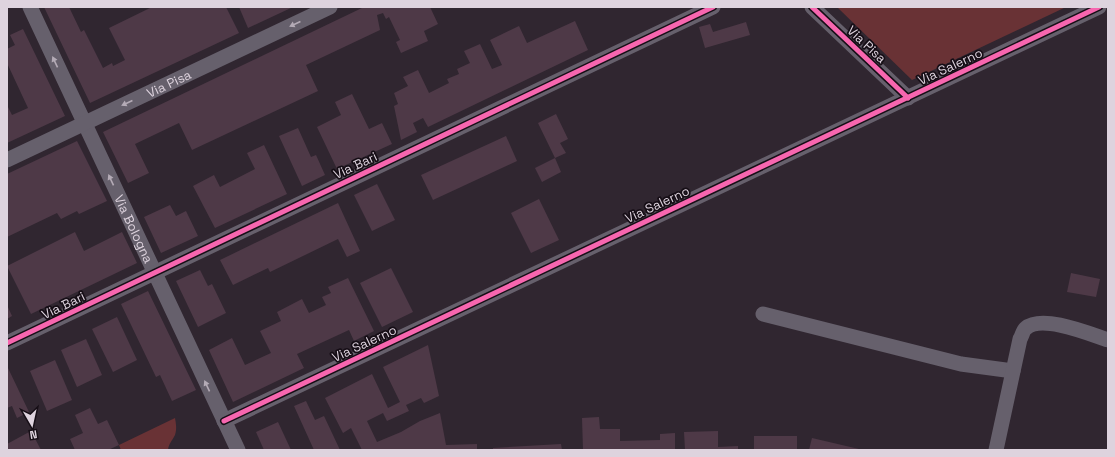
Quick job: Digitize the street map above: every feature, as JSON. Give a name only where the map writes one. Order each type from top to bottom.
[{"type":"street","name":"Via Bologna","points":[[30,7],[238,450]]},
{"type":"street","name":"Via Pisa","points":[[7,160],[330,7]]},
{"type":"street","name":"Via Bari","points":[[7,343],[713,7]]},
{"type":"street","name":"Via Pisa","points":[[812,7],[908,98]]},
{"type":"street","name":"Via Salerno","points":[[224,421],[1099,7]]},
{"type":"street","points":[[763,314],[961,364],[1013,371]]},
{"type":"street","points":[[996,450],[1020,339],[1026,328],[1045,322],[1108,340]]},
{"type":"shaded area","points":[[837,7],[1066,7],[912,80]]},
{"type":"shaded area","points":[[175,418],[176,433],[168,450],[121,450],[119,445]]},
{"type":"building","points":[[44,7],[69,7],[81,32],[84,30],[103,68],[112,63],[113,66],[125,60],[109,28],[152,7],[226,7],[239,33],[90,103]]},
{"type":"building","points":[[239,7],[293,7],[248,28]]},
{"type":"building","points":[[364,7],[430,7],[438,24],[424,31],[428,41],[401,53],[396,42],[400,40],[389,17],[386,19],[383,13],[377,15],[380,30],[306,65],[318,91],[192,150],[179,123],[135,144],[149,173],[128,183],[103,132]]},
{"type":"building","points":[[575,21],[588,50],[428,127],[423,118],[413,123],[417,132],[401,140],[394,106],[398,104],[394,93],[408,86],[403,77],[418,70],[429,93],[449,83],[447,79],[459,74],[457,69],[470,63],[464,51],[480,44],[492,69],[502,65],[490,40],[519,26],[527,43]]},
{"type":"building","points":[[746,22],[750,35],[705,48],[699,27],[710,24],[713,32]]},
{"type":"building","points":[[23,29],[65,116],[7,143],[7,105],[12,115],[28,108],[7,63],[7,49],[15,45],[10,35]]},
{"type":"building","points":[[352,94],[369,129],[382,123],[392,144],[337,169],[317,127],[341,115],[335,102]]},
{"type":"building","points":[[556,114],[568,139],[560,143],[566,153],[555,158],[538,123]]},
{"type":"building","points":[[298,128],[311,157],[316,155],[325,175],[302,186],[279,136]]},
{"type":"building","points":[[506,136],[517,161],[433,200],[421,175]]},
{"type":"building","points":[[77,141],[107,201],[79,214],[77,211],[61,219],[57,213],[7,237],[7,174]]},
{"type":"building","points":[[264,145],[287,194],[215,228],[193,186],[214,175],[220,187],[255,169],[247,153]]},
{"type":"building","points":[[555,158],[561,172],[542,182],[535,168]]},
{"type":"building","points":[[377,184],[395,220],[372,231],[354,195]]},
{"type":"building","points":[[539,199],[559,240],[531,253],[511,213]]},
{"type":"building","points":[[338,203],[360,251],[347,257],[338,239],[270,272],[268,268],[233,285],[220,260]]},
{"type":"building","points":[[170,205],[176,216],[186,211],[198,236],[161,253],[144,217]]},
{"type":"building","points":[[75,232],[84,251],[122,232],[137,263],[31,314],[7,266]]},
{"type":"building","points":[[391,268],[413,312],[382,327],[360,283]]},
{"type":"building","points":[[200,270],[208,286],[212,284],[226,313],[198,327],[176,281]]},
{"type":"building","points":[[1071,273],[1100,279],[1096,297],[1067,292]]},
{"type":"building","points":[[348,278],[374,331],[354,341],[349,330],[297,354],[304,368],[233,402],[209,350],[232,338],[245,365],[271,353],[260,331],[281,321],[277,312],[302,299],[309,313],[326,305],[322,297],[331,293],[328,287]]},
{"type":"building","points":[[148,291],[196,390],[172,401],[160,375],[156,377],[121,304]]},
{"type":"building","points":[[7,305],[12,316],[7,319]]},
{"type":"building","points":[[117,317],[137,360],[113,372],[92,329]]},
{"type":"building","points":[[86,339],[102,375],[77,387],[61,350]]},
{"type":"building","points":[[428,345],[439,396],[424,403],[421,398],[406,405],[409,411],[387,421],[383,413],[367,421],[377,442],[440,413],[446,445],[477,444],[477,450],[362,450],[351,428],[343,433],[325,398],[372,374],[388,408],[400,402],[383,367]]},
{"type":"building","points":[[55,360],[72,400],[47,411],[30,371]]},
{"type":"building","points":[[8,368],[29,412],[17,418],[12,406],[7,408]]},
{"type":"building","points":[[306,401],[315,420],[324,416],[340,450],[314,450],[294,406]]},
{"type":"building","points":[[90,408],[98,424],[107,420],[119,445],[108,450],[75,450],[70,439],[83,433],[75,415]]},
{"type":"building","points":[[599,417],[600,429],[620,429],[620,441],[660,440],[660,434],[675,433],[675,450],[583,450],[582,418]]},
{"type":"building","points":[[278,422],[291,450],[264,450],[256,432]]},
{"type":"building","points":[[31,431],[41,450],[7,450],[7,444]]},
{"type":"building","points":[[718,431],[718,447],[738,446],[738,450],[685,450],[684,432]]},
{"type":"building","points":[[754,436],[797,436],[797,450],[754,450]]},
{"type":"building","points":[[812,438],[859,449],[859,450],[809,450]]},
{"type":"building","points":[[561,444],[562,450],[493,450],[493,448]]},
{"type":"cycle path","points":[[7,343],[713,7]]},
{"type":"cycle path","points":[[812,7],[908,98]]},
{"type":"cycle path","points":[[224,421],[1099,7]]}]
